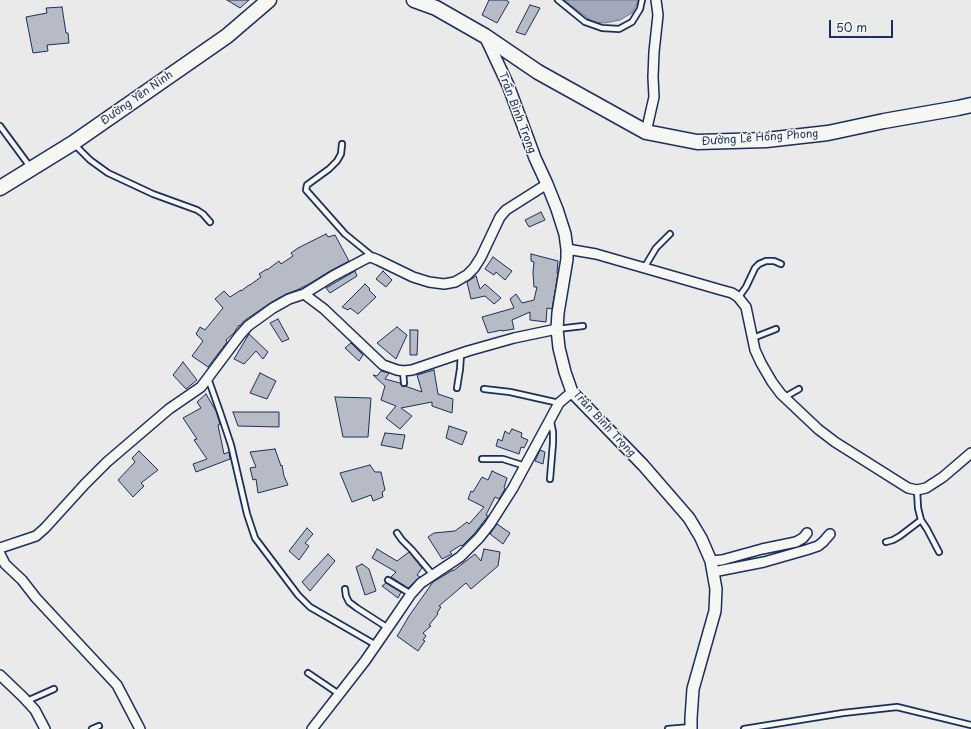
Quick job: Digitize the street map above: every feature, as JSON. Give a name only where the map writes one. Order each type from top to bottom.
[{"type":"main road","name":"Đường Yên Ninh","points":[[0,188],[73,143],[227,36],[269,0]]},
{"type":"main road","name":"Đường Lê Hồng Phong","points":[[414,0],[436,8],[485,36],[538,72],[646,132],[697,142],[766,140],[828,133],[971,105]]},
{"type":"street","points":[[646,132],[654,97],[654,52],[658,15],[656,0]]},
{"type":"street","name":"Trần Bình Trọng","points":[[485,36],[508,85],[565,234],[567,259],[558,313],[557,330],[559,348],[572,392],[642,465],[689,518],[702,538],[712,567],[716,589],[715,611],[692,689],[691,728]]},
{"type":"street","points":[[0,548],[36,536],[107,462],[169,409],[201,387],[248,326],[272,308],[289,299],[304,294],[333,276],[369,258],[373,258],[413,277],[429,282],[444,284],[455,282],[467,275],[474,268],[481,257],[500,217],[506,210],[547,184]]},
{"type":"street","points":[[567,249],[596,254],[732,293],[738,297],[746,307],[756,350],[761,364],[780,394],[818,429],[835,442],[908,488],[917,490],[926,488],[943,477],[971,453]]},
{"type":"street","points":[[304,294],[324,309],[383,365],[404,371],[412,370],[514,338],[557,330]]},
{"type":"street","points":[[312,729],[388,628],[410,594],[421,583],[460,557],[479,538],[490,524],[514,488],[559,403],[572,392]]},
{"type":"street","points":[[712,567],[722,560],[762,548],[796,542],[803,538],[807,533]]},
{"type":"street","points":[[712,567],[764,562],[818,546],[830,534]]},
{"type":"street","points":[[0,554],[5,564],[22,580],[36,598],[117,685],[140,729]]},
{"type":"street","points":[[0,675],[35,710],[45,729]]},
{"type":"lane","points":[[558,0],[585,22],[602,28],[619,29],[632,22],[640,9],[642,0]]},
{"type":"lane","points":[[0,126],[32,169]]},
{"type":"lane","points":[[73,143],[90,160],[108,173],[153,194],[197,210],[210,222]]},
{"type":"lane","points":[[342,144],[341,154],[337,161],[328,170],[307,184],[306,190],[345,234],[373,258]]},
{"type":"lane","points":[[644,268],[656,248],[670,234]]},
{"type":"lane","points":[[738,297],[755,268],[759,264],[766,261],[774,261],[781,264]]},
{"type":"lane","points":[[557,330],[583,326]]},
{"type":"lane","points":[[753,338],[776,329]]},
{"type":"lane","points":[[457,388],[461,354]]},
{"type":"lane","points":[[404,371],[404,383]]},
{"type":"lane","points":[[208,378],[231,445],[247,514],[255,538],[298,595],[310,607],[376,644]]},
{"type":"lane","points":[[484,389],[510,392],[559,403]]},
{"type":"lane","points":[[784,398],[799,389]]},
{"type":"lane","points":[[550,420],[553,432],[550,479]]},
{"type":"lane","points":[[482,459],[504,459],[526,466]]},
{"type":"lane","points":[[917,490],[918,508],[921,520],[939,552]]},
{"type":"lane","points":[[886,542],[900,536],[921,520]]},
{"type":"lane","points":[[398,533],[402,540],[433,575]]},
{"type":"lane","points":[[388,580],[410,594]]},
{"type":"lane","points":[[344,589],[349,602],[388,628]]},
{"type":"lane","points":[[308,673],[339,694]]},
{"type":"lane","points":[[27,701],[54,689]]},
{"type":"lane","points":[[744,729],[805,719],[897,707],[971,725]]},
{"type":"lane","points":[[92,729],[99,726]]},
{"type":"lane","points":[[668,729],[691,728]]},
{"type":"water","points":[[564,0],[639,0],[632,13],[620,20],[605,23],[593,22]]},
{"type":"building","points":[[227,0],[249,0],[240,8]]},
{"type":"building","points":[[489,0],[506,0],[509,2],[497,23],[482,15]]},
{"type":"building","points":[[530,5],[540,8],[525,35],[516,32]]},
{"type":"building","points":[[62,7],[69,43],[47,45],[48,51],[33,53],[26,17],[47,13],[46,8]]},
{"type":"building","points":[[541,212],[545,220],[529,227],[525,220]]},
{"type":"building","points":[[326,234],[328,237],[335,235],[349,261],[309,284],[270,303],[244,321],[226,340],[227,342],[208,367],[192,356],[203,341],[196,334],[200,327],[205,330],[223,308],[215,299],[224,291],[230,297],[241,291],[261,277],[259,274],[279,261],[281,264],[293,256],[291,253],[298,248]]},
{"type":"building","points":[[531,254],[558,261],[558,273],[552,309],[547,308],[546,322],[530,320],[530,312],[512,320],[514,329],[488,333],[482,317],[514,308],[510,299],[516,294],[522,303],[534,300],[537,287],[534,287],[534,262],[531,261]]},
{"type":"building","points":[[493,257],[512,271],[505,280],[496,272],[494,275],[485,269]]},
{"type":"building","points":[[355,271],[357,276],[330,293],[326,288]]},
{"type":"building","points":[[383,271],[392,280],[386,287],[376,279]]},
{"type":"building","points":[[476,276],[480,289],[485,284],[501,298],[494,304],[485,296],[471,299],[467,282]]},
{"type":"building","points":[[365,284],[376,297],[358,314],[350,308],[348,310],[342,307]]},
{"type":"building","points":[[278,319],[289,339],[282,342],[270,323]]},
{"type":"building","points":[[397,327],[407,335],[396,359],[377,343]]},
{"type":"building","points":[[410,330],[418,330],[417,355],[410,355]]},
{"type":"building","points":[[249,334],[268,352],[263,359],[256,351],[244,364],[234,359]]},
{"type":"building","points":[[351,343],[363,355],[359,361],[345,348]]},
{"type":"building","points":[[183,362],[197,380],[186,389],[173,375]]},
{"type":"building","points":[[434,370],[438,394],[453,399],[452,413],[432,406],[432,402],[401,408],[412,416],[400,429],[386,418],[396,406],[381,400],[385,386],[373,375],[377,376],[381,371],[389,373],[385,379],[400,383],[403,387],[405,386],[422,392],[417,375]]},
{"type":"building","points":[[260,373],[276,381],[267,399],[250,393]]},
{"type":"building","points":[[206,394],[216,411],[220,424],[218,425],[224,454],[229,452],[230,459],[196,472],[193,464],[207,459],[194,440],[197,439],[183,418],[201,408],[197,402]]},
{"type":"building","points":[[335,397],[371,398],[368,437],[343,437]]},
{"type":"building","points":[[233,412],[279,412],[279,427],[238,426]]},
{"type":"building","points":[[449,426],[467,432],[462,445],[446,438]]},
{"type":"building","points":[[512,429],[522,433],[521,437],[528,440],[524,448],[521,447],[519,454],[496,446],[498,439],[502,441],[505,431],[509,434]]},
{"type":"building","points":[[385,433],[405,435],[402,449],[381,445]]},
{"type":"building","points":[[275,449],[288,485],[258,493],[256,479],[253,480],[250,468],[256,467],[250,452]]},
{"type":"building","points":[[540,450],[545,452],[543,464],[535,461]]},
{"type":"building","points":[[139,451],[158,470],[141,483],[144,486],[133,497],[118,480],[135,462],[132,458]]},
{"type":"building","points":[[370,465],[375,472],[381,472],[385,490],[382,492],[383,497],[373,501],[371,495],[352,502],[340,473]]},
{"type":"building","points":[[492,471],[507,478],[505,489],[499,499],[495,497],[486,515],[488,516],[474,534],[462,546],[461,545],[450,552],[452,554],[442,559],[428,537],[434,533],[455,531],[467,522],[469,524],[484,507],[468,499],[471,491],[473,492],[482,477],[488,480]]},
{"type":"building","points":[[497,524],[510,533],[503,544],[490,534]]},
{"type":"building","points":[[307,528],[313,534],[305,543],[309,546],[299,560],[289,551]]},
{"type":"building","points":[[377,549],[397,561],[409,552],[422,568],[417,575],[420,577],[408,588],[391,577],[396,572],[372,558]]},
{"type":"building","points":[[484,549],[500,552],[498,566],[471,589],[466,583],[439,606],[441,607],[437,613],[438,614],[429,625],[431,626],[423,633],[426,636],[423,640],[425,641],[418,651],[397,636],[433,582],[453,571],[475,554],[481,561]]},
{"type":"building","points":[[328,554],[335,561],[310,591],[302,582]]},
{"type":"building","points":[[362,564],[369,569],[376,591],[365,595],[356,567]]},
{"type":"building","points":[[386,583],[401,592],[398,598],[382,586]]}]
